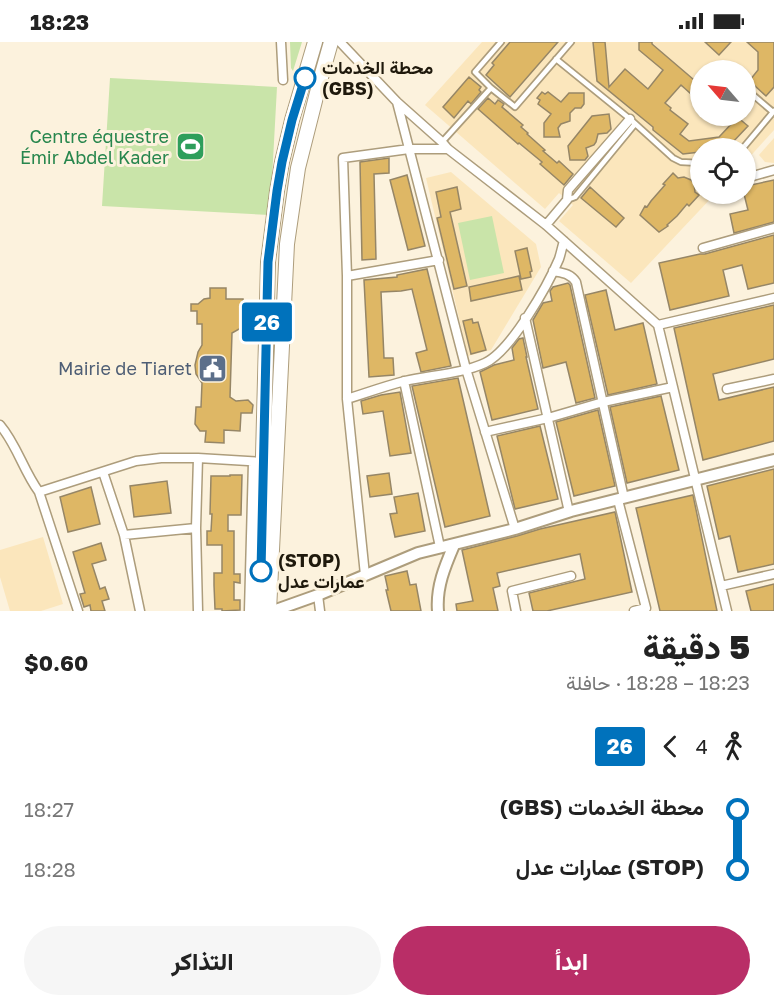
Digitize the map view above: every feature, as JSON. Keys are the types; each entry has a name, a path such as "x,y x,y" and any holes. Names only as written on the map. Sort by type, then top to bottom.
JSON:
{"highway":[{"path":"260,611 258,462 268,262 282,162 315,42"},
{"path":"271,611 287,244 298,168 331,42"}],"street":[{"path":"280,42 283,80"},
{"path":"340,42 397,102 445,145 546,225 658,325 727,611"},
{"path":"397,102 466,369 515,529"},
{"path":"546,225 567,200 568,190 633,122"},
{"path":"365,575 347,399 347,276 343,158 445,145"},
{"path":"756,175 774,170"},
{"path":"703,248 774,228"},
{"path":"347,399 404,381 466,369 486,363 496,356 505,348 525,318 552,271 564,241"},
{"path":"347,276 438,260"},
{"path":"552,271 573,276 576,282 646,608 634,611"},
{"path":"658,325 774,298"},
{"path":"525,318 569,512"},
{"path":"727,388 774,379"},
{"path":"404,381 440,547"},
{"path":"485,432 673,387"},
{"path":"0,425 10,436 39,492 78,611"},
{"path":"0,434 10,436"},
{"path":"198,458 196,528 198,611"},
{"path":"39,492 136,461 198,458 258,462 249,611"},
{"path":"271,611 318,595 403,559 440,547 774,460"},
{"path":"103,472 124,535 140,611"},
{"path":"124,535 196,528"},
{"path":"438,611 437,596 440,582 454,545"},
{"path":"721,586 774,574"},
{"path":"516,611 512,591 571,576"},
{"path":"318,595 320,611"}],"lane":[{"path":"501,42 475,72 515,107 571,42"},
{"path":"556,59 633,122 672,158 690,162"},
{"path":"445,145 491,88"},
{"path":"751,138 773,112 756,98"}],"shaded area":[{"path":"482,42 774,42 774,130 756,150 756,138 690,138 690,204 706,204 631,283 559,221 573,205 559,193 545,209 425,105"},
{"path":"774,138 774,163 765,162 759,155"},
{"path":"451,172 536,244 541,267 491,350 468,356 426,178"},
{"path":"43,537 63,604 41,611 10,611 0,577 0,550"}],"green space":[{"path":"290,42 302,42 293,71 291,68"},
{"name":"Centre équestre Émir Abdel Kader","path":"110,78 277,87 270,215 102,206"},
{"path":"492,216 504,273 470,280 458,223"}],"building":[{"path":"510,42 558,42 510,97 486,75 494,65 492,63"},
{"path":"593,42 605,42 609,87 625,69 648,89 663,70 639,50 639,42 652,42 690,76 690,93 681,85 665,103 688,124 680,134 690,141 690,153 683,154 597,81"},
{"path":"705,42 731,42 719,55"},
{"path":"747,42 774,42 774,87 766,96 756,87 758,52"},
{"path":"469,77 481,87 479,90 481,92 471,104 468,101 454,118 443,107"},
{"path":"542,92 545,94 548,92 561,102 569,93 584,93 584,104 581,108 575,108 570,113 570,121 561,124 558,128 560,137 544,137 544,123 551,114 538,104 540,100 537,98"},
{"path":"488,98 495,104 498,100 504,104 502,107 523,125 521,127 545,150 543,151 573,174 564,185 540,164 542,162 478,109"},
{"path":"609,114 611,129 607,133 598,134 594,145 586,148 588,156 585,160 570,160 568,146 592,116"},
{"path":"729,126 748,126 737,138 712,138 719,137"},
{"path":"389,158 389,173 374,174 376,259 362,260 360,162"},
{"path":"673,173 678,178 690,180 691,204 689,206 687,204 668,226 659,232 640,215 645,206 647,207 665,185 663,184"},
{"path":"407,175 425,246 408,250 390,180"},
{"path":"774,180 774,222 734,233 730,214 748,210 746,204 756,204 756,184"},
{"path":"457,187 461,209 450,212 467,286 454,289 437,218 441,217 436,192"},
{"path":"590,187 624,218 616,227 581,198"},
{"path":"774,235 774,283 748,289 742,265 723,270 729,296 670,310 659,263 705,254"},
{"path":"527,248 532,271 530,272 531,277 521,279 515,251"},
{"path":"427,269 451,366 421,372 416,353 427,350 412,289 381,292 384,358 393,358 394,375 369,377 364,280 397,277 397,275"},
{"path":"519,276 522,290 471,301 469,287"},
{"path":"568,283 595,398 576,403 566,362 543,368 533,320 543,303 552,301 550,291 553,287"},
{"name":"Mairie de Tiaret","path":"210,288 226,288 226,299 243,299 243,317 253,317 253,323 248,329 239,329 232,333 230,397 236,401 248,400 253,405 252,413 241,413 240,431 224,430 224,443 205,442 206,431 200,431 195,424 196,407 201,407 202,383 196,374 195,365 202,345 202,324 197,324 197,311 191,311 191,304 198,304 210,298"},
{"path":"606,290 615,330 643,323 657,384 608,395 585,295"},
{"path":"774,305 774,359 713,374 719,400 774,387 774,441 703,460 674,328"},
{"path":"472,319 473,323 478,322 486,350 471,354 463,321"},
{"path":"523,338 538,409 492,420 480,372 494,365 514,360 512,348 519,339"},
{"path":"458,378 490,516 445,527 412,386"},
{"path":"400,392 411,453 390,456 383,411 363,414 361,401"},
{"path":"661,396 679,470 627,483 610,407"},
{"path":"598,410 615,486 574,496 556,422"},
{"path":"540,426 558,499 515,509 497,436"},
{"path":"774,469 774,564 738,572 730,536 719,539 707,486"},
{"path":"389,473 392,494 370,497 367,476"},
{"path":"242,475 241,515 228,515 228,531 234,531 234,574 240,574 240,583 234,582 234,600 240,600 240,610 222,611 222,609 215,609 214,573 222,573 222,545 207,545 207,531 211,531 211,476"},
{"path":"167,481 171,513 134,517 130,486"},
{"path":"91,487 100,524 68,532 60,497"},
{"path":"418,493 425,531 395,537 390,514 397,513 394,497"},
{"path":"693,495 717,611 660,611 636,508"},
{"path":"615,512 632,592 547,611 533,611 529,593 585,579 580,554 497,573 500,586 493,588 498,611 457,611 456,604 473,601 462,550"},
{"path":"101,543 106,560 92,564 100,589 105,587 109,599 102,601 105,611 91,611 90,605 84,607 80,594 85,593 73,552"},
{"path":"407,571 410,585 416,584 421,611 391,611 385,576"},
{"path":"774,584 774,611 751,611 746,591"}],"bus line":[{"name":"26","path":"261,571 268,262 282,162 305,78"}],"place":[{"name":"محطة الخدمات (GBS)","path":"305,78"},
{"name":"Centre équestre Émir Abdel Kader","path":"190,147"},
{"name":"Mairie de Tiaret","path":"213,369"},
{"name":"(STOP) عمارات عدل","path":"261,571"}]}
